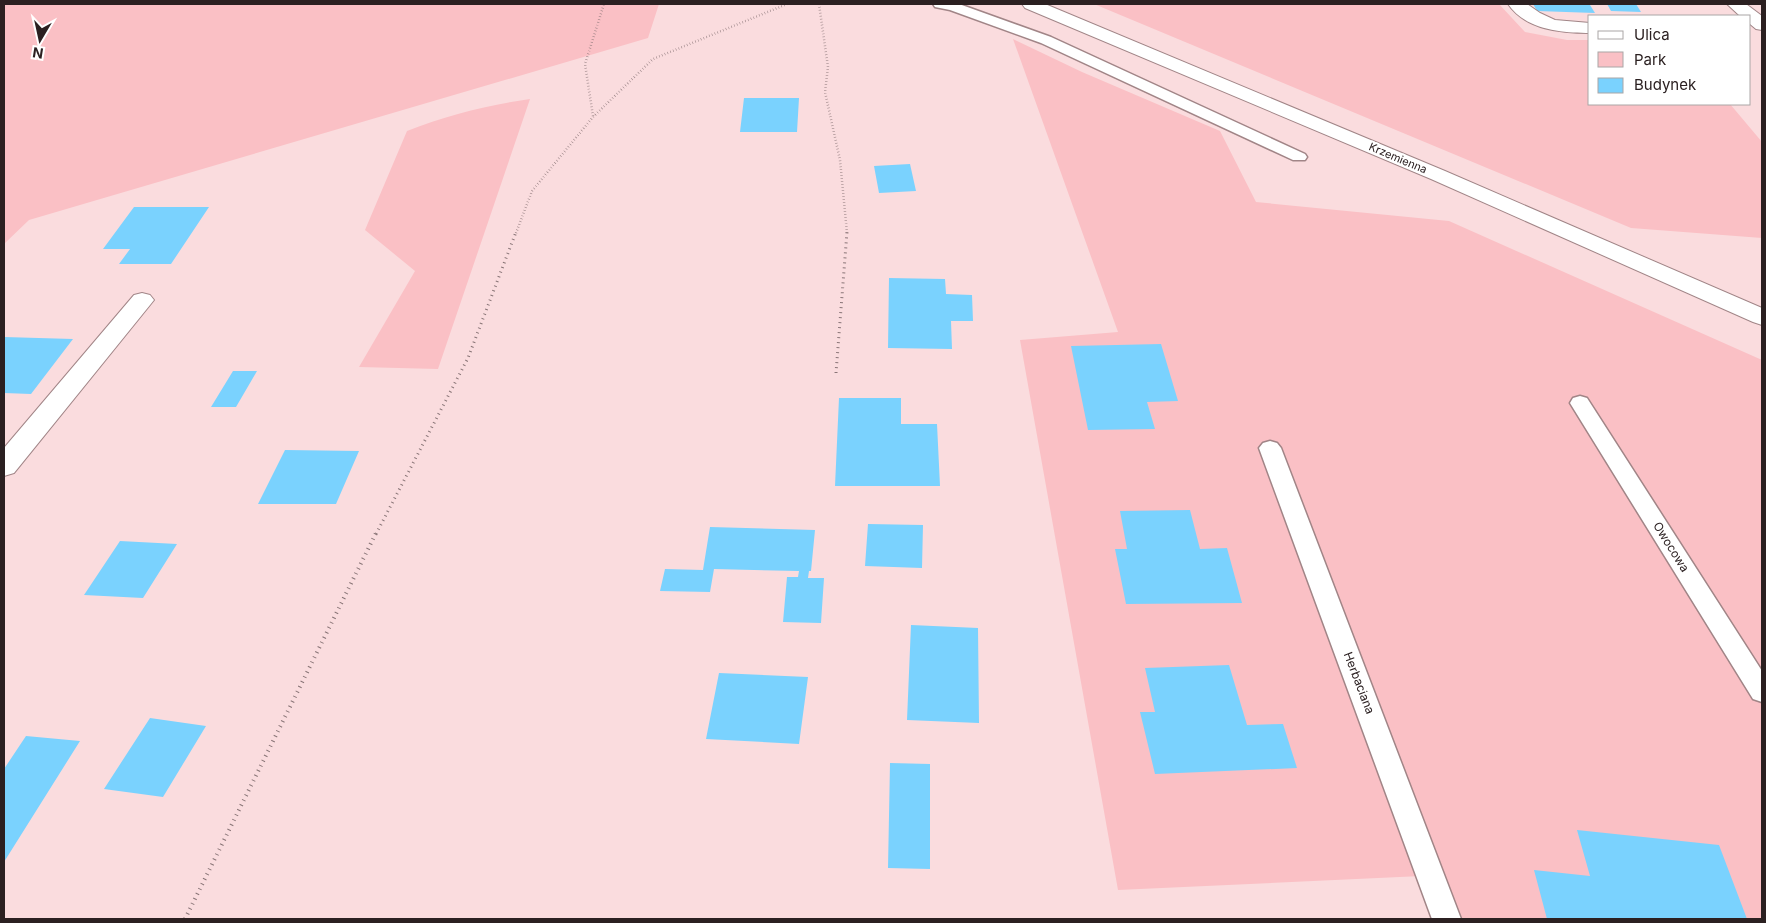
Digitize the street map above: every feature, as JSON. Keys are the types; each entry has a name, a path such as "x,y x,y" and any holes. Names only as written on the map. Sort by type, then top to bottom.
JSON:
{"main road":[{"name":"Krzemienna","path":"1031,4 1429,172 1762,317"},
{"path":"1518,4 1530,16 1544,23 1588,28"},
{"path":"1736,4 1750,15"},
{"path":"1751,16 1762,25"},
{"path":"4,466 142,300"}],"lane":[{"path":"940,4 954,7 1046,40 1299,157"},
{"name":"Owocowa","path":"1580,403 1762,692"},
{"name":"Herbaciana","path":"1270,448 1447,919"}],"path":[{"path":"593,117 585,64 604,4"},
{"path":"185,919 380,525 468,358 532,192 593,117 653,59 787,4"},
{"path":"819,4 828,67 825,92 840,160 847,233 836,373"}],"green space":[{"path":"4,4 659,4 648,38 29,220 4,244"},
{"path":"1094,4 1499,4 1525,32 1567,40 1588,40 1588,105 1731,105 1762,142 1762,238 1631,228"},
{"path":"1013,39 1082,72 1220,131 1256,202 1449,221 1762,360 1762,919 1461,919 1443,875 1118,890 1020,340 1118,332"},
{"path":"530,99 438,369 359,367 415,271 365,230 407,131 468,111"}],"building":[{"path":"1533,4 1590,5 1595,13 1537,11"},
{"path":"1607,4 1636,4 1641,12 1611,11"},
{"path":"744,98 799,98 797,132 740,132"},
{"path":"910,164 916,191 879,193 874,166"},
{"path":"134,207 209,207 171,264 119,264 130,249 103,249"},
{"path":"889,278 945,279 946,294 972,295 973,321 951,321 952,349 888,348"},
{"path":"4,337 73,339 31,394 4,393"},
{"path":"1161,344 1178,401 1147,402 1155,429 1088,430 1071,346"},
{"path":"233,371 257,371 236,407 211,407"},
{"path":"839,398 901,398 901,424 937,424 940,486 835,486"},
{"path":"285,450 359,451 336,504 258,504"},
{"path":"1190,510 1200,549 1227,548 1242,603 1126,604 1115,549 1127,549 1120,511"},
{"path":"868,524 923,525 922,568 865,566"},
{"path":"710,527 815,530 811,571 809,571 808,578 824,578 821,623 783,622 787,577 798,577 799,571 714,569 710,592 660,591 665,569 703,570"},
{"path":"120,541 177,544 143,598 84,595"},
{"path":"911,625 978,628 979,723 907,720"},
{"path":"1229,665 1247,725 1283,724 1297,768 1155,774 1140,712 1155,712 1145,668"},
{"path":"719,673 808,677 799,744 706,739"},
{"path":"150,718 206,726 163,797 104,789"},
{"path":"26,736 80,741 4,862 4,769"},
{"path":"890,763 930,764 930,869 888,868"},
{"path":"1577,830 1719,845 1747,919 1547,919 1534,870 1590,876"}]}
